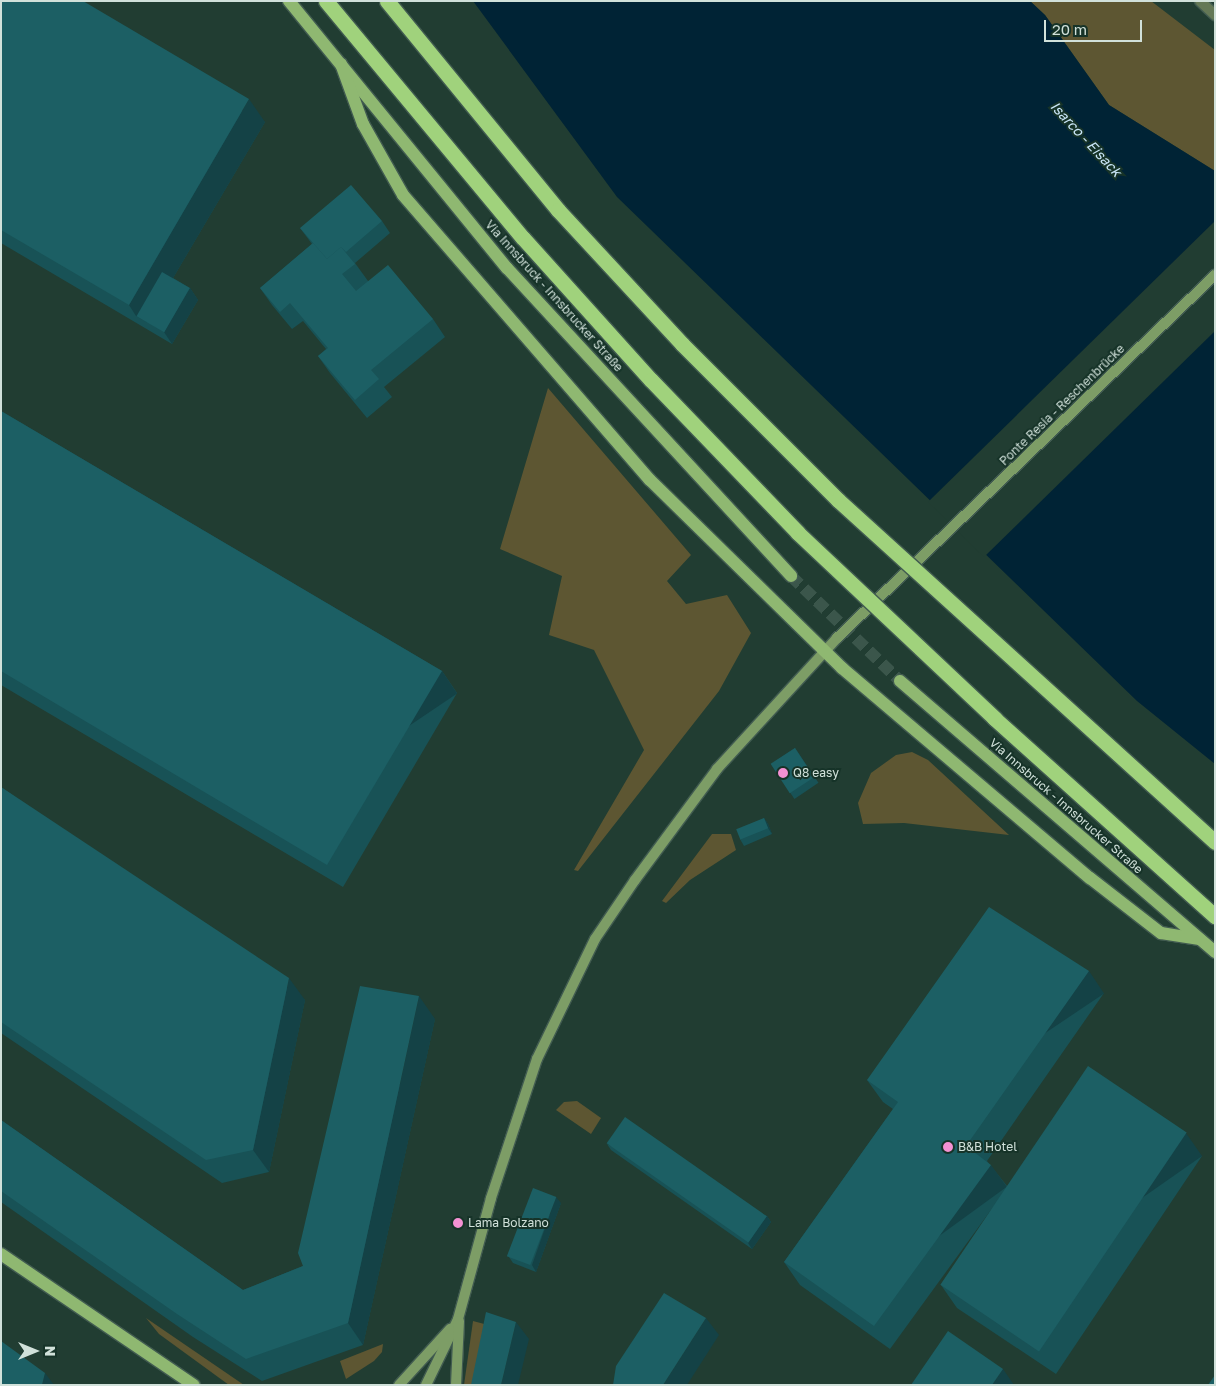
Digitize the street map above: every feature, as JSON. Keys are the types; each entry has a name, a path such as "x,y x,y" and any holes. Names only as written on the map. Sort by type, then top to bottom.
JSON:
{"highway":[{"path":"326,1 523,238 651,380 791,526 994,718 1215,916"},
{"path":"387,1 558,210 682,344 838,500 1215,842"}],"main road":[{"name":"Via Innsbruck - Innsbrucker Straße","path":"289,1 507,268 791,576"},
{"path":"341,64 363,124 403,195 650,480 824,652 1090,878 1161,933 1200,939"},
{"name":"Ponte Resia - Reschenbrücke","path":"458,1319 519,1108 549,1034 595,939 717,769 824,652 1215,275"},
{"name":"Via Innsbruck - Innsbrucker Straße","path":"900,681 1215,952"},
{"path":"1,1254 194,1385"},
{"path":"399,1385 458,1319"},
{"path":"426,1385 458,1319"},
{"path":"456,1385 458,1319"}],"street":[{"path":"1200,1 1215,15"}],"shaded area":[{"path":"1030,1 1151,1 1215,50 1215,171 1109,105 1045,15"},
{"path":"548,388 691,555 667,581 686,604 727,595 751,633 719,691 578,871 574,870 644,750 594,650 549,635 562,576 500,549"},
{"path":"912,752 928,760 1009,835 904,823 863,824 858,803 871,773 896,755"},
{"path":"712,834 731,834 736,850 690,880 666,903 662,901"},
{"path":"577,1101 601,1118 591,1134 556,1110 564,1102"},
{"path":"146,1318 244,1385 229,1385 159,1334"},
{"path":"473,1321 488,1325 477,1385 464,1385"},
{"path":"383,1344 382,1352 374,1361 346,1379 340,1361"}],"water":[{"name":"Isarco - Eisack","path":"473,1 1030,1 1045,15 1109,105 1215,171 1215,764 1137,701 617,197"}],"pier":[{"path":"1215,221 1215,331 984,557 928,502"}],"building":[{"path":"1,1 83,1 249,99 129,305 1,230"},
{"path":"351,185 382,221 346,252 341,247 327,259 300,228"},
{"path":"313,243 327,259 341,247 355,264 342,274 356,291 388,265 433,319 371,370 379,379 355,400 318,356 328,348 290,303 280,312 260,288"},
{"path":"162,272 190,288 164,332 136,316"},
{"path":"1,411 442,671 327,865 1,671"},
{"path":"795,748 814,777 790,793 771,764"},
{"path":"1,787 289,978 253,1150 206,1160 1,1022"},
{"path":"764,818 768,828 740,839 736,829"},
{"name":"B&B Hotel","path":"989,907 1089,971 966,1146 991,1165 874,1326 784,1262 898,1102 867,1080"},
{"path":"360,986 419,996 348,1323 246,1359 177,1314 1,1191 1,1120 243,1290 303,1266 298,1253"},
{"path":"1088,1066 1187,1133 1039,1351 940,1285"},
{"path":"625,1117 767,1216 748,1242 607,1143"},
{"path":"533,1188 556,1197 530,1265 507,1256"},
{"path":"664,1293 706,1318 663,1385 613,1385 616,1366"},
{"path":"486,1312 516,1322 501,1385 471,1385"},
{"path":"948,1331 1003,1369 992,1385 911,1385"},
{"path":"1,1341 45,1373 42,1385 1,1385"},
{"path":"1215,1375 1215,1385 1208,1385"}],"tunnel":[{"path":"791,576 900,681"}],"place":[{"name":"Q8 easy","path":"783,773"},
{"name":"B&B Hotel","path":"948,1147"},
{"name":"Lama Bolzano","path":"458,1223"}]}
